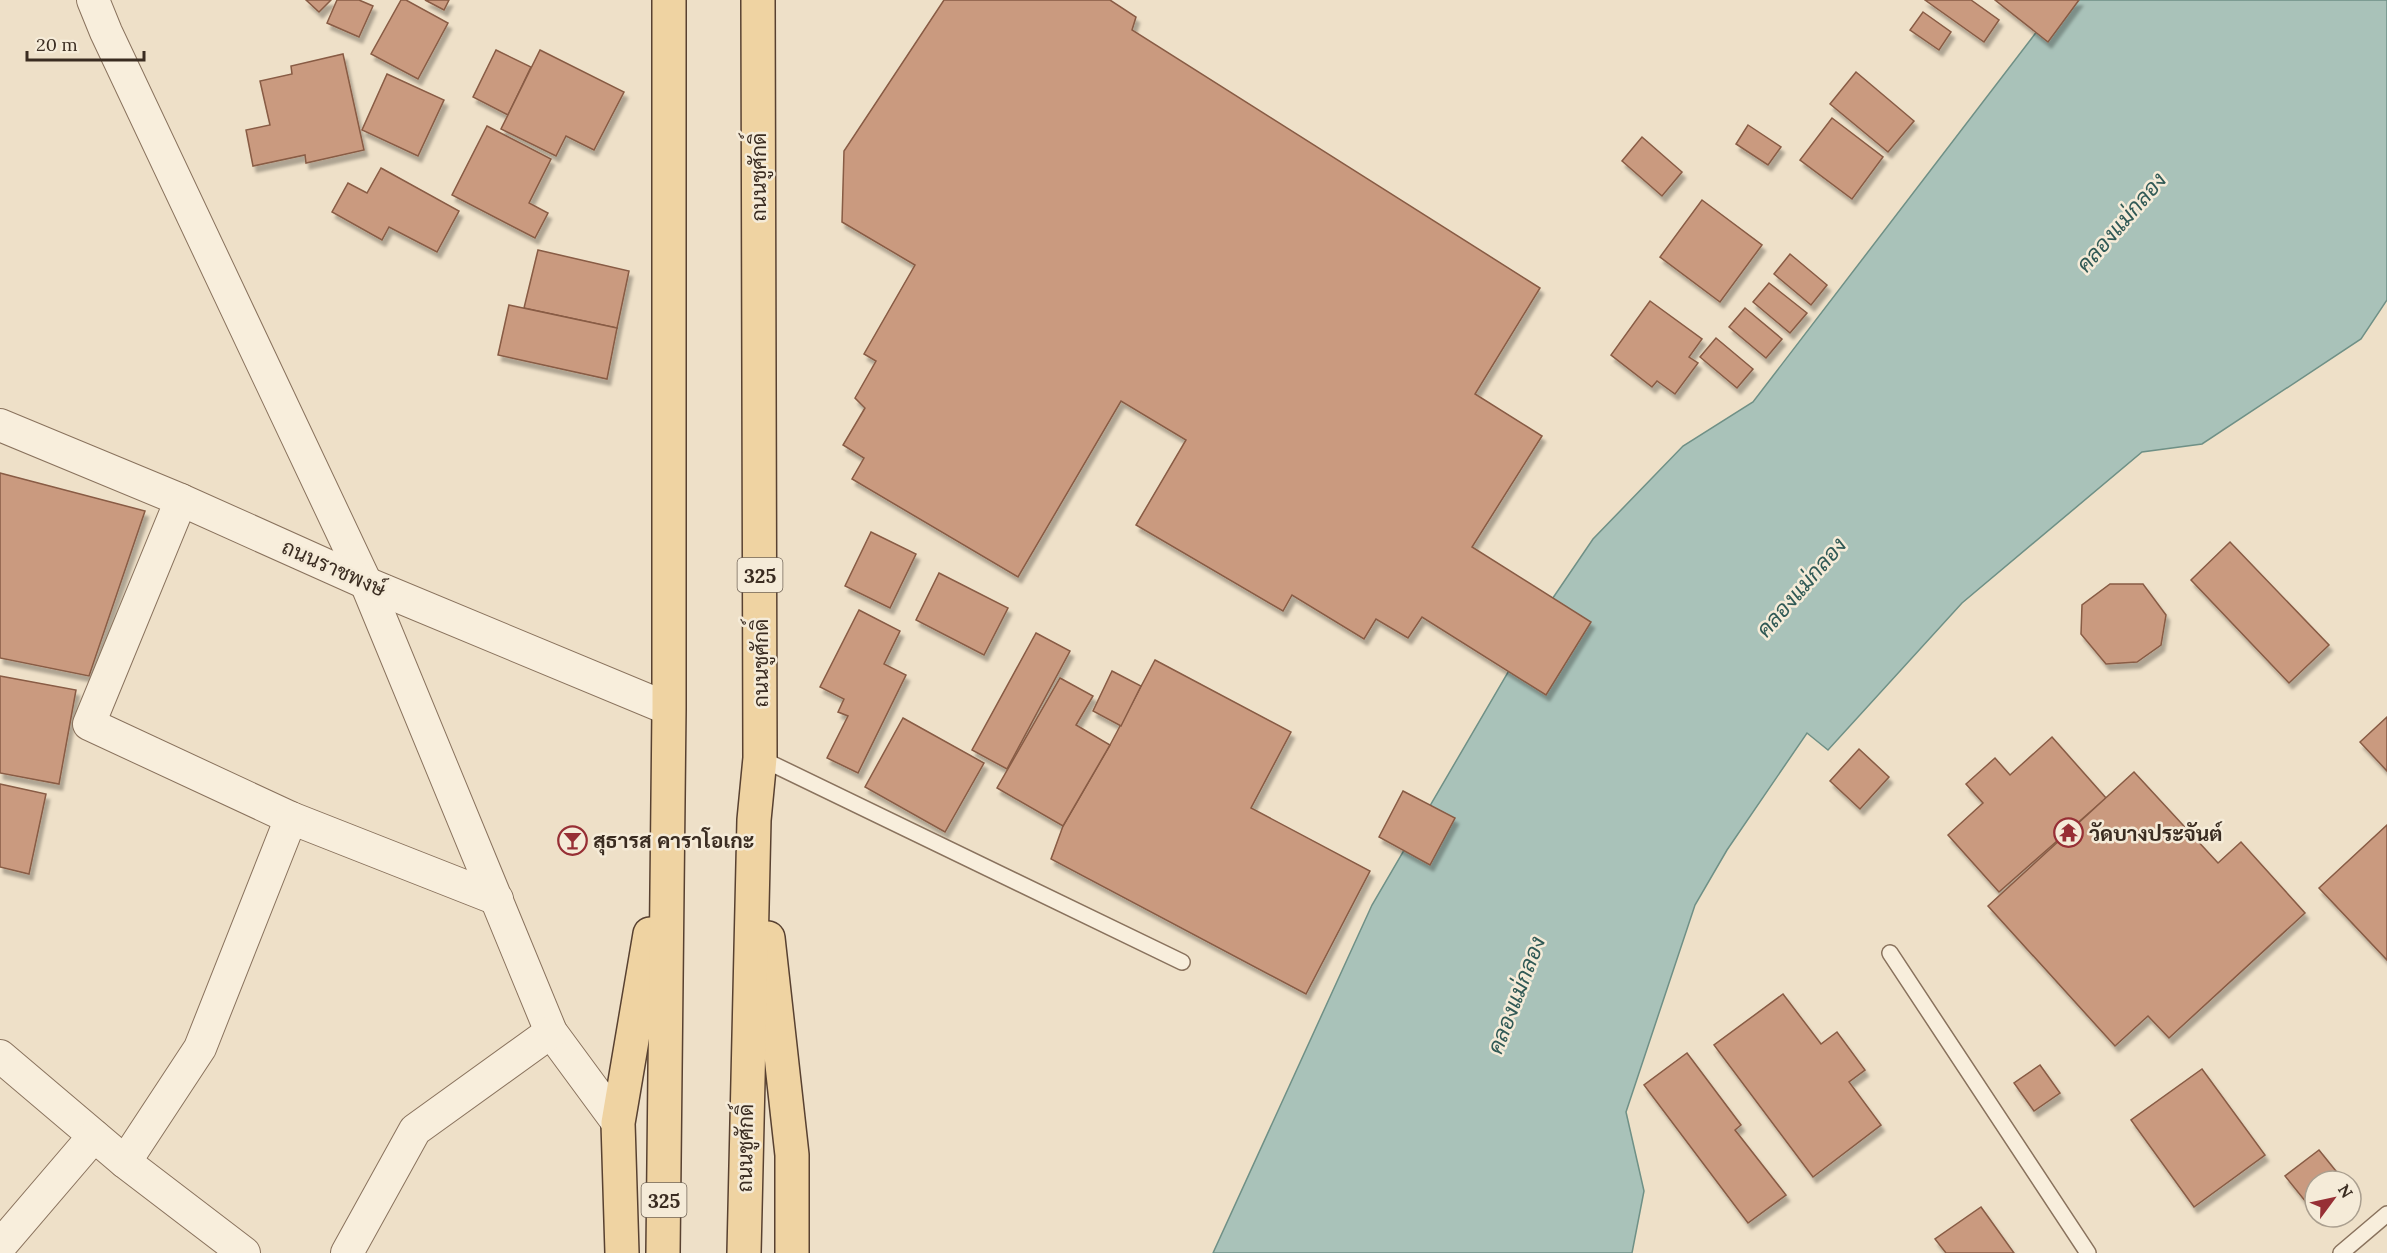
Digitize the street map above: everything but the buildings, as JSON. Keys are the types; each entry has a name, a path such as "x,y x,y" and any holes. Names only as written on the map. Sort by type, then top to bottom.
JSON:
{"main road":[{"name":"325","path":"663,1253 669,710 669,0"},
{"name":"ถนนชูศักดิ์","path":"744,1253 754,820 760,758 758,0"},
{"path":"754,820 792,1155 792,1253"},
{"path":"622,1253 618,1123 666,837"}],"street":[{"path":"93,0 366,583 551,1032 618,1123"},
{"name":"ถนนราชพงษ์","path":"0,425 181,500 366,583 669,710"},
{"path":"181,500 89,724 291,818 497,899"},
{"path":"125,1162 200,1048 291,818"},
{"path":"347,1253 416,1130 551,1032"},
{"path":"0,1056 125,1162 244,1253"},
{"path":"0,1246 94,1136"}],"lane":[{"path":"760,758 1182,962"},
{"path":"1890,953 2088,1253"},
{"path":"2341,1253 2387,1214"}],"water":[{"name":"คลองแม่กลอง","path":"2061,0 2387,0 2387,300 2361,339 2202,444 2142,452 1962,603 1828,750 1807,733 1727,850 1695,905 1626,1112 1644,1191 1632,1253 1213,1253 1372,905 1542,614 1593,539 1683,446 1753,402"}],"place":[{"name":"วัดบางประจันต์","path":"2068,833"},
{"name":"สุธารส คาราโอเกะ","path":"572,840"}]}
